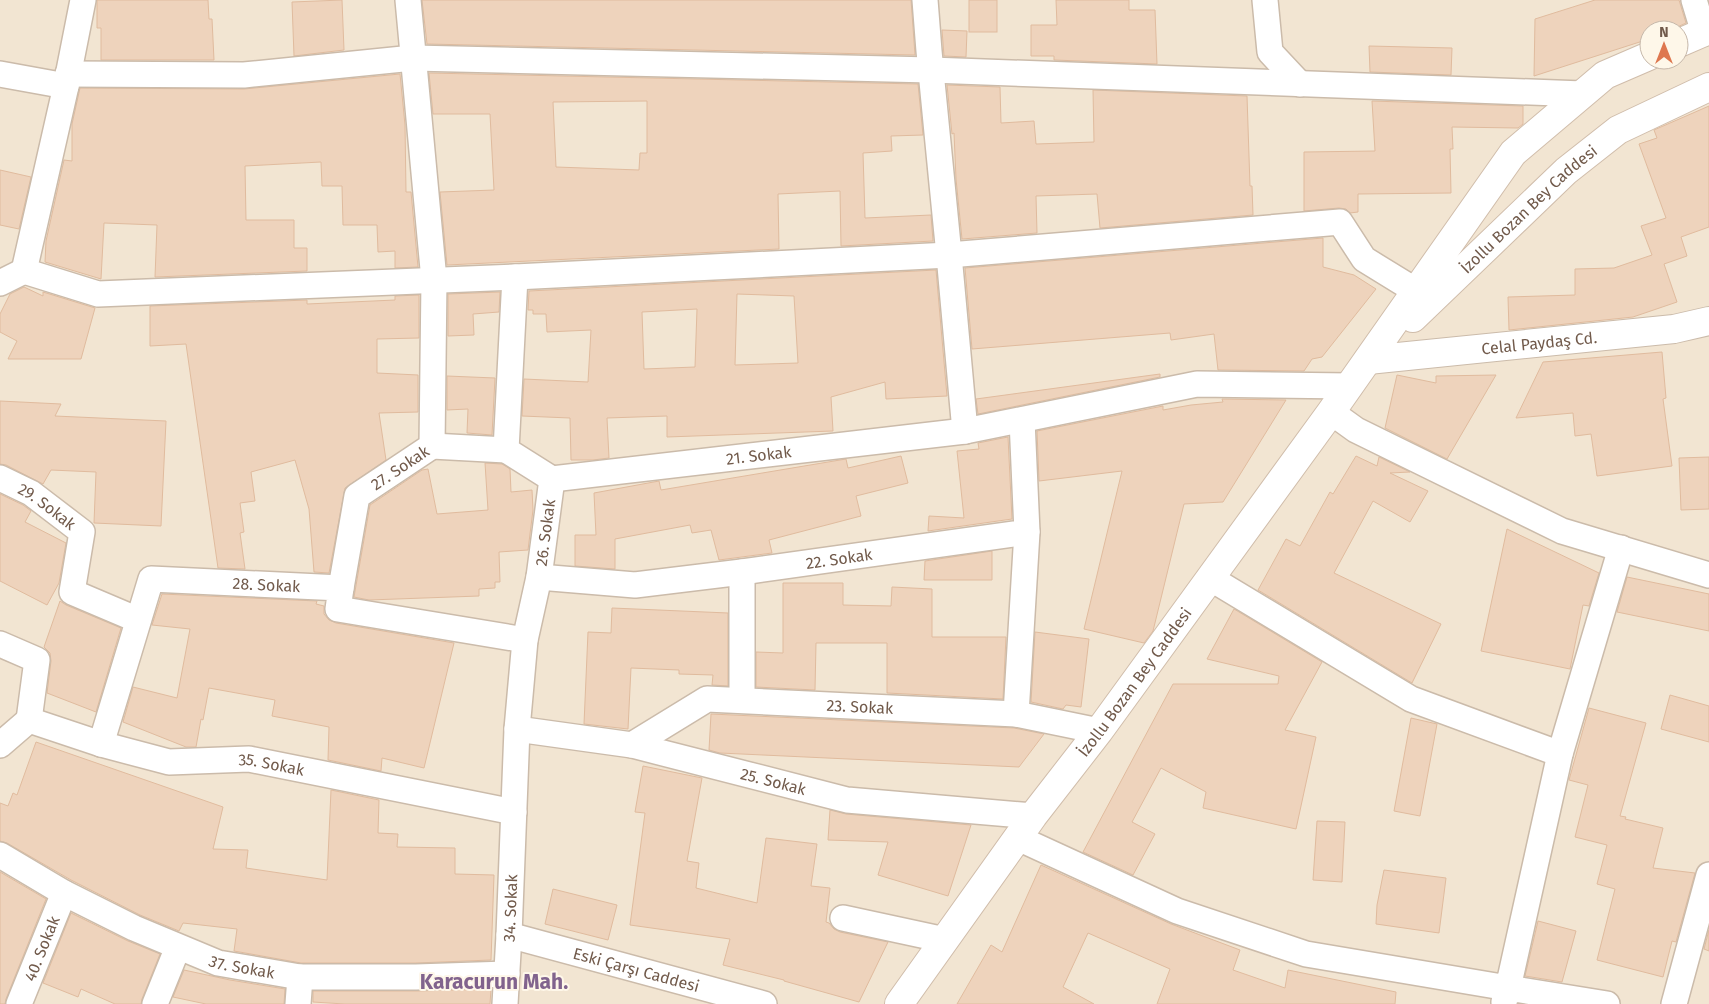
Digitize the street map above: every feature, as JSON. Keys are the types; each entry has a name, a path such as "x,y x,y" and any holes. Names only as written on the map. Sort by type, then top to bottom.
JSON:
{"main road":[{"path":"1689,39 1706,31"},
{"name":"İzollu Bozan Bey Caddesi","path":"899,1004 1033,816 1099,731 1350,386 1513,153 1605,75 1639,60"},
{"name":"İzollu Bozan Bey Caddesi","path":"1368,360 1566,171 1618,130 1709,86"},
{"name":"Celal Paydaş Cd.","path":"1368,360 1674,329 1709,321"}],"street":[{"path":"24,271 67,80 82,0"},
{"name":"27. Sokak","path":"341,588 357,496 432,446 434,280 408,0"},
{"path":"925,0 965,432"},
{"path":"1265,0 1270,52 1300,84"},
{"path":"1694,0 1706,31"},
{"path":"0,74 67,80 244,75 414,58 931,70 1583,94"},
{"path":"0,283 24,271 98,294 515,277 950,255 1340,222 1364,258 1416,291"},
{"path":"432,446 506,450 515,277"},
{"name":"21. Sokak","path":"552,479 965,432 1198,384 1350,386"},
{"path":"1331,412 1356,430 1562,530 1709,575"},
{"path":"1016,714 1027,532 1022,420"},
{"name":"26. Sokak","path":"506,450 552,479 539,577 525,640 517,729 514,812"},
{"name":"29. Sokak","path":"0,478 31,492 82,532 72,592 138,620"},
{"name":"22. Sokak","path":"539,577 636,585 1027,532"},
{"path":"1506,996 1560,754 1621,548"},
{"path":"742,572 742,700"},
{"path":"1210,578 1411,699 1560,754"},
{"name":"28. Sokak","path":"101,744 151,579 341,588"},
{"path":"341,588 338,609 525,640"},
{"path":"0,644 37,660 29,720 0,745"},
{"name":"23. Sokak","path":"632,745 707,699 1016,714 1099,731"},
{"name":"35. Sokak","path":"29,720 101,744 169,762 249,759 514,812"},
{"name":"25. Sokak","path":"517,729 632,745 847,800 1033,816"},
{"name":"34. Sokak","path":"505,1004 514,812"},
{"path":"1018,838 1176,911 1306,954 1506,996 1607,1004"},
{"name":"37. Sokak","path":"0,855 64,893 134,928 218,963 300,976 507,974"},
{"path":"1674,1004 1709,874"},
{"name":"40. Sokak","path":"19,1004 64,893"},
{"path":"843,918 945,940"},
{"name":"Eski Çarşı Caddesi","path":"509,935 764,1004"},
{"path":"155,1004 178,947"},
{"path":"298,1004 300,976"}],"shaded area":[{"path":"0,0 1709,0 1709,1004 0,1004"}],"building":[{"path":"97,0 208,0 209,19 212,19 214,60 101,60 101,28 97,28"},
{"path":"342,0 344,50 294,56 292,2"},
{"path":"422,0 911,0 915,55 427,44"},
{"path":"969,0 997,0 997,32 969,32"},
{"path":"1056,0 1129,0 1129,10 1155,10 1157,64 1054,60 1054,56 1031,56 1031,25 1057,25"},
{"path":"1595,0 1679,0 1685,20 1639,20 1639,42 1534,76 1535,19"},
{"path":"942,30 967,31 966,57 944,56"},
{"path":"1369,46 1452,48 1451,75 1370,72"},
{"path":"429,73 918,84 923,135 891,136 892,151 863,153 865,218 931,215 933,241 841,246 840,191 778,194 779,249 447,265 440,192 494,190 490,114 433,114","holes":["647,101 647,153 640,153 639,170 556,167 553,102"]},
{"path":"400,74 405,125 406,192 411,192 418,267 395,268 395,251 378,252 377,225 343,225 342,186 322,186 321,162 245,166 246,220 294,220 294,248 307,248 307,271 155,277 157,225 104,223 101,279 45,262 46,241 64,160 72,161 72,124 80,88 244,89"},
{"path":"947,85 1000,87 1001,123 1034,121 1036,144 1094,142 1093,90 1247,96 1250,186 1252,186 1253,215 1100,228 1097,194 1036,196 1037,233 962,239 954,133 952,134"},
{"path":"1372,101 1523,106 1523,124 1518,128 1452,127 1453,149 1450,149 1451,193 1358,194 1358,212 1350,213 1346,209 1339,208 1304,211 1304,152 1375,151"},
{"path":"1709,106 1709,227 1681,237 1687,256 1664,264 1677,302 1633,317 1509,330 1508,297 1575,295 1575,269 1614,268 1652,255 1641,226 1666,218 1639,144 1657,138 1654,130"},
{"path":"0,170 31,177 19,229 0,225"},
{"path":"1323,238 1323,267 1354,275 1376,289 1322,357 1312,359 1304,371 1218,370 1214,334 1171,340 1170,333 972,349 965,268"},
{"path":"936,270 947,396 886,399 885,382 831,397 833,431 667,437 667,416 607,418 609,458 571,460 570,418 522,416 524,379 588,382 591,330 547,332 546,314 533,314 533,310 528,310 529,291","holes":["737,294 794,296 798,363 735,365","697,309 695,367 644,369 642,312"]},
{"path":"24,287 43,296 43,292 95,308 81,359 8,359 17,341 0,332 0,314 10,294"},
{"path":"500,292 499,312 473,314 474,335 448,336 448,294"},
{"path":"419,295 419,338 377,339 377,373 418,375 418,412 379,413 386,460 345,488 329,573 314,572 309,509 295,460 251,472 255,501 240,503 244,532 240,533 245,569 218,568 186,344 150,346 150,306 307,300 307,304 395,300 395,296"},
{"path":"1662,352 1666,398 1663,399 1672,466 1597,476 1591,434 1575,436 1573,413 1516,418 1543,362"},
{"path":"1160,374 1160,377 978,414 976,399"},
{"path":"1397,375 1436,383 1436,376 1496,375 1447,459 1385,428"},
{"path":"447,376 495,378 492,435 467,433 468,409 447,410"},
{"path":"1222,399 1286,400 1223,502 1184,504 1153,631 1144,643 1084,629 1122,471 1039,481 1037,431 1163,406 1163,410 1223,402"},
{"path":"0,401 61,404 55,416 166,421 161,526 94,523 96,472 51,470 43,484 6,465 0,464"},
{"path":"1008,437 1012,519 928,531 929,516 964,518 957,451 979,449 978,443"},
{"path":"901,456 908,483 856,496 861,516 769,540 772,553 719,560 711,530 692,533 690,525 615,539 615,569 575,566 575,535 596,535 594,493 659,481 661,490 846,459 848,468"},
{"path":"1356,456 1377,466 1379,457 1410,472 1390,473 1428,491 1410,522 1373,501 1334,573 1441,624 1412,683 1258,590 1286,539 1300,546 1330,492 1333,494"},
{"path":"1709,457 1709,509 1681,510 1679,458"},
{"path":"485,463 502,464 510,469 511,492 532,490 533,510 528,550 499,552 500,582 495,582 495,588 479,589 479,596 369,600 354,597 370,505 422,470 428,469 437,514 488,510"},
{"path":"0,494 31,511 25,522 66,543 59,583 47,605 0,581"},
{"path":"1507,529 1599,573 1589,606 1583,605 1570,669 1481,651"},
{"path":"992,551 992,580 924,580 925,561"},
{"path":"1627,577 1709,594 1709,631 1617,612"},
{"path":"783,583 843,583 843,605 891,606 892,587 932,589 932,637 1006,637 1003,699 887,693 887,643 816,643 815,690 756,687 756,652 783,653"},
{"path":"162,594 317,601 316,604 324,606 324,614 329,620 336,623 454,643 424,768 382,758 381,771 328,760 329,727 272,716 275,700 209,688 196,747 186,747 123,722 133,687 177,698 190,629 152,625"},
{"path":"60,601 121,628 96,712 47,693 51,661 50,653 44,647"},
{"path":"612,608 728,613 728,686 712,685 713,675 679,674 679,670 631,668 628,729 584,724 588,632 611,633"},
{"path":"1234,609 1322,662 1285,730 1316,737 1296,829 1203,808 1206,792 1161,768 1132,822 1155,834 1133,875 1083,852 1173,684 1278,684 1279,676 1207,659"},
{"path":"1035,632 1089,639 1081,707 1066,705 1063,709 1031,702"},
{"path":"1670,695 1709,706 1709,742 1661,729"},
{"path":"1589,708 1646,723 1620,816 1626,817 1625,819 1663,828 1653,868 1695,873 1676,942 1672,941 1663,977 1597,960 1615,889 1597,884 1607,845 1575,837 1588,785 1569,780"},
{"path":"711,714 1014,728 1044,734 1019,767 720,753 709,750"},
{"path":"1411,718 1437,724 1420,816 1394,811"},
{"path":"36,742 223,807 213,849 248,850 246,868 327,880 331,790 379,800 378,833 398,834 397,847 455,848 455,874 494,875 491,960 416,963 301,963 234,951 237,929 183,923 179,931 140,915 71,880 7,843 0,841 0,803 8,806 13,793 17,795"},
{"path":"643,766 702,778 687,861 699,863 696,888 757,903 766,838 817,844 811,886 830,888 826,922 840,932 888,942 859,1002 784,980 723,965 730,939 630,925 645,813 635,812"},
{"path":"830,810 846,814 971,825 948,896 878,875 888,842 828,840"},
{"path":"1317,821 1345,822 1342,882 1313,880"},
{"path":"1041,865 1171,924 1240,950 1233,970 1285,988 1288,970 1396,992 1395,1004 1157,1004 1170,969 1088,933 1063,987 1094,1004 957,1004 991,945 1002,952"},
{"path":"1384,870 1446,878 1439,933 1376,924 1377,905"},
{"path":"0,872 46,899 5,1004 0,1004"},
{"path":"553,889 617,905 608,940 545,924"},
{"path":"71,913 128,941 160,954 141,1004 115,1004 81,989 78,997 43,983"},
{"path":"1538,921 1576,931 1562,982 1525,976"},
{"path":"1709,930 1709,951 1704,949"},
{"path":"184,970 285,989 284,1004 206,1004 173,997"},
{"path":"491,989 490,1004 345,1004 313,1002 313,991"}],"district":[{"name":"Karacurun Mah.","path":"494,982"}]}
